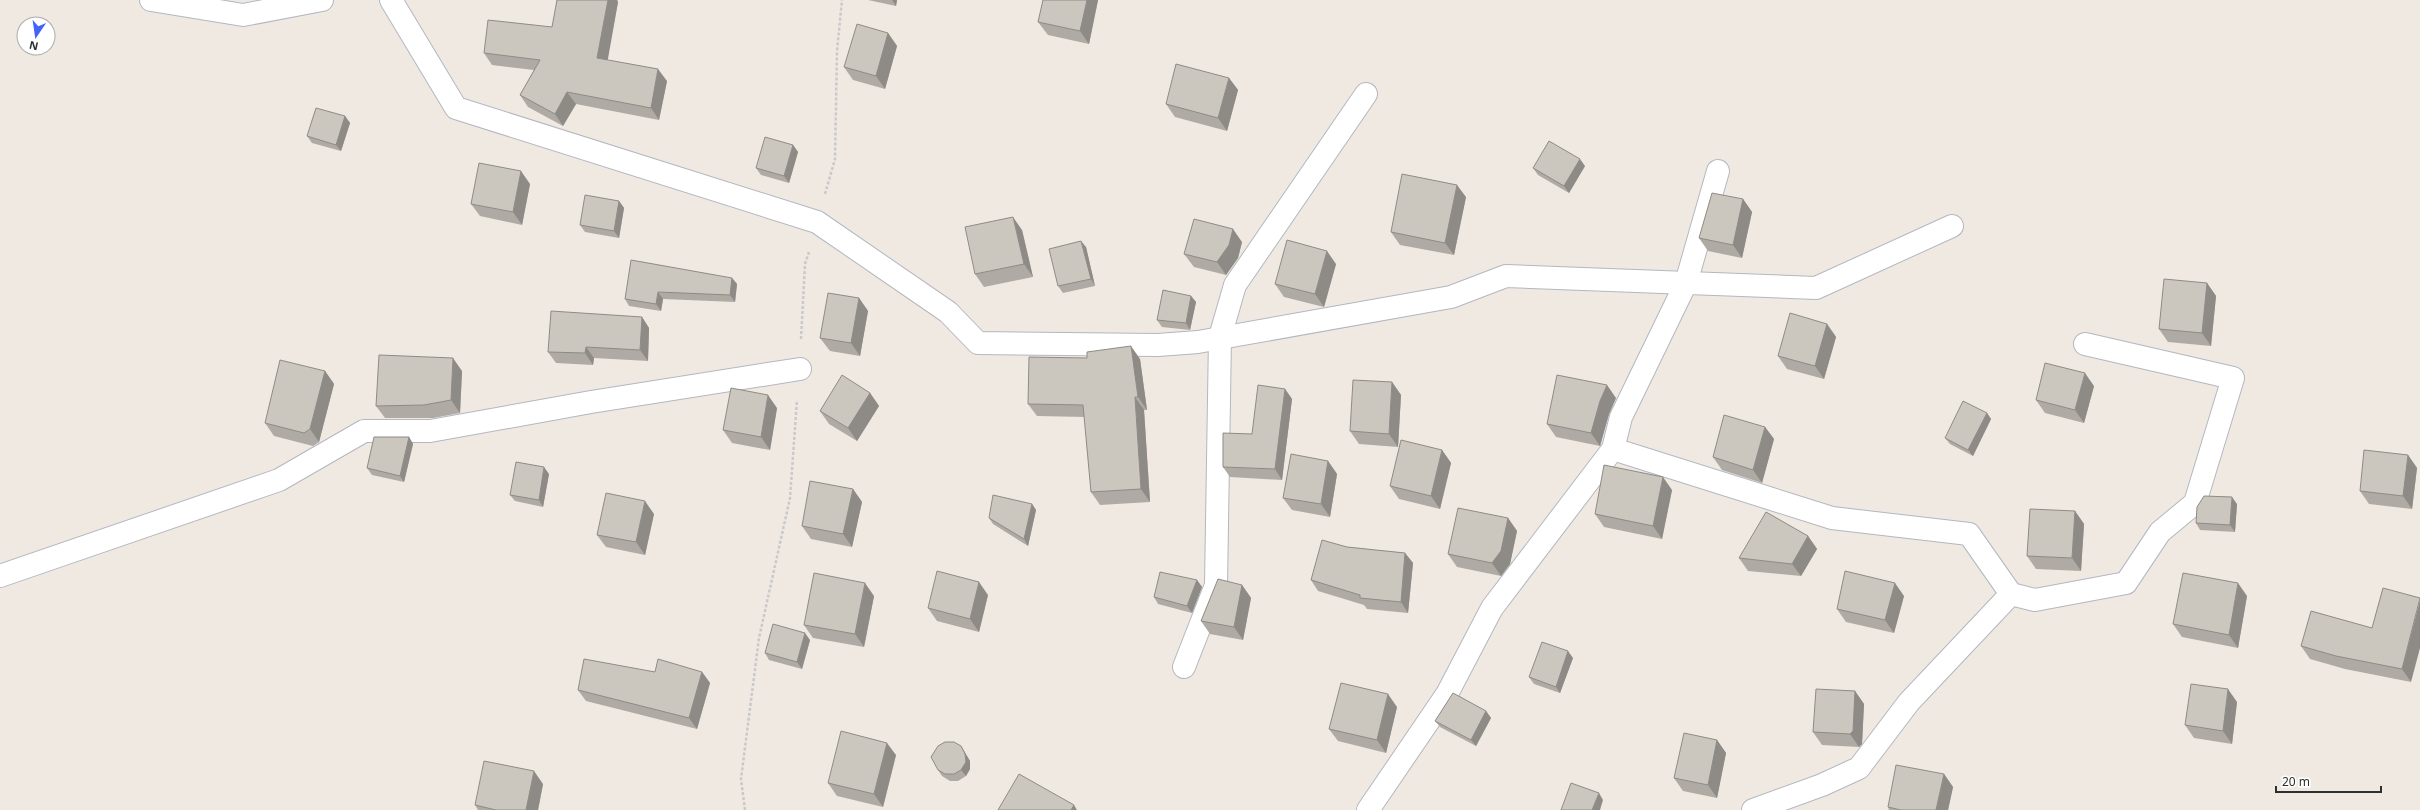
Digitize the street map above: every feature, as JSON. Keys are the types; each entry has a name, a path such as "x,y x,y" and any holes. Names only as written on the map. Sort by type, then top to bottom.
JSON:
{"street":[{"path":"151,0 243,15 322,0"},
{"path":"391,0 456,108 817,222 948,312 978,343 1158,345 1220,337 1451,297 1506,276 1816,288 1952,226"},
{"path":"1184,667 1216,584 1220,337 1235,285 1366,94"},
{"path":"1368,810 1447,694 1492,608 1613,449 1621,417 1686,283 1718,171"},
{"path":"1613,449 1832,518 1969,534 2011,594 2035,600 2126,583 2160,532 2195,503 2233,378 2085,344"},
{"path":"0,576 280,480 364,431 430,431 591,402 800,369"},
{"path":"1753,810 1822,785 1859,768 1909,702 2011,594"}],"path":[{"path":"745,810 740,779 759,638 790,498 800,369 805,264 835,159 837,51 842,0"}],"building":[{"path":"557,0 608,0 597,58 658,69 651,108 567,92 555,114 520,95 540,60 484,53 488,20 552,27"},
{"path":"1043,0 1087,0 1080,31 1038,22"},
{"path":"857,24 888,33 876,76 844,67"},
{"path":"1176,64 1229,78 1218,118 1166,104"},
{"path":"316,108 345,116 336,145 307,136"},
{"path":"765,137 793,145 784,176 756,168"},
{"path":"1549,141 1580,159 1564,186 1533,168"},
{"path":"479,163 521,171 513,212 471,204"},
{"path":"1402,174 1457,185 1445,243 1391,232"},
{"path":"1712,193 1743,199 1733,245 1699,238"},
{"path":"585,195 619,201 614,231 580,225"},
{"path":"1013,217 1024,264 975,274 965,227"},
{"path":"1194,219 1233,229 1229,245 1217,262 1184,254"},
{"path":"1287,240 1327,251 1315,294 1275,284"},
{"path":"1081,241 1091,279 1058,286 1049,249"},
{"path":"631,260 732,278 730,295 658,292 656,304 625,299"},
{"path":"2164,279 2207,283 2202,333 2159,329"},
{"path":"1163,290 1191,296 1186,323 1157,320"},
{"path":"828,293 859,298 851,343 820,338"},
{"path":"551,311 642,317 640,350 586,347 585,353 548,352"},
{"path":"1790,313 1827,324 1815,366 1778,356"},
{"path":"1131,346 1138,397 1135,397 1141,489 1091,492 1083,405 1028,404 1029,357 1087,358 1087,352"},
{"path":"379,355 453,358 451,400 424,405 376,406"},
{"path":"280,360 325,371 310,429 304,433 265,423"},
{"path":"2045,363 2085,373 2075,410 2036,400"},
{"path":"842,375 870,393 848,428 820,411"},
{"path":"1557,375 1607,385 1600,401 1591,433 1547,424"},
{"path":"1353,380 1392,382 1389,434 1350,431"},
{"path":"1258,385 1285,389 1275,469 1223,467 1223,433 1252,434"},
{"path":"731,388 768,395 761,437 723,430"},
{"path":"1963,401 1987,413 1968,450 1945,438"},
{"path":"1724,415 1765,427 1753,470 1713,457"},
{"path":"374,437 409,437 400,476 367,468"},
{"path":"1401,440 1442,450 1431,496 1390,486"},
{"path":"2364,450 2408,455 2403,496 2360,491"},
{"path":"1291,454 1328,461 1321,504 1283,498"},
{"path":"516,462 544,467 539,500 510,495"},
{"path":"1604,465 1663,477 1653,526 1595,514"},
{"path":"810,481 853,489 843,534 802,526"},
{"path":"606,493 645,501 636,542 597,535"},
{"path":"993,495 1032,504 1024,539 989,518"},
{"path":"2204,496 2232,497 2230,525 2196,523 2197,507"},
{"path":"1458,508 1508,518 1501,551 1492,563 1448,554"},
{"path":"2030,509 2075,511 2072,558 2027,556"},
{"path":"1766,512 1808,536 1792,564 1739,558"},
{"path":"1322,540 1347,547 1405,553 1401,602 1360,598 1360,595 1311,580"},
{"path":"937,571 979,582 970,619 928,608"},
{"path":"1845,571 1895,583 1885,620 1837,609"},
{"path":"1160,572 1197,580 1187,606 1154,597"},
{"path":"814,573 865,583 855,634 804,625"},
{"path":"2183,573 2238,583 2229,635 2173,624"},
{"path":"1218,579 1242,585 1234,627 1201,621"},
{"path":"2383,588 2420,598 2402,669 2336,656 2301,646 2311,611 2372,628"},
{"path":"773,624 805,633 797,662 765,653"},
{"path":"1542,642 1568,651 1556,687 1529,677"},
{"path":"584,659 655,672 658,659 702,672 689,718 578,690"},
{"path":"1341,683 1388,694 1377,740 1329,729"},
{"path":"2191,684 2228,689 2223,731 2185,725"},
{"path":"1816,689 1855,691 1853,731 1850,734 1813,732"},
{"path":"1453,693 1486,711 1471,740 1435,721"},
{"path":"841,731 887,743 874,794 828,783"},
{"path":"1684,733 1717,740 1708,785 1674,778"},
{"path":"945,742 954,742 961,746 965,754 966,762 961,770 954,774 945,774 938,770 931,757 938,746"},
{"path":"484,761 534,771 526,810 496,810 475,805"},
{"path":"1896,765 1944,774 1936,810 1901,810 1888,807"},
{"path":"1019,774 1074,805 1071,810 998,810"},
{"path":"1571,783 1599,793 1592,810 1561,810"}]}
